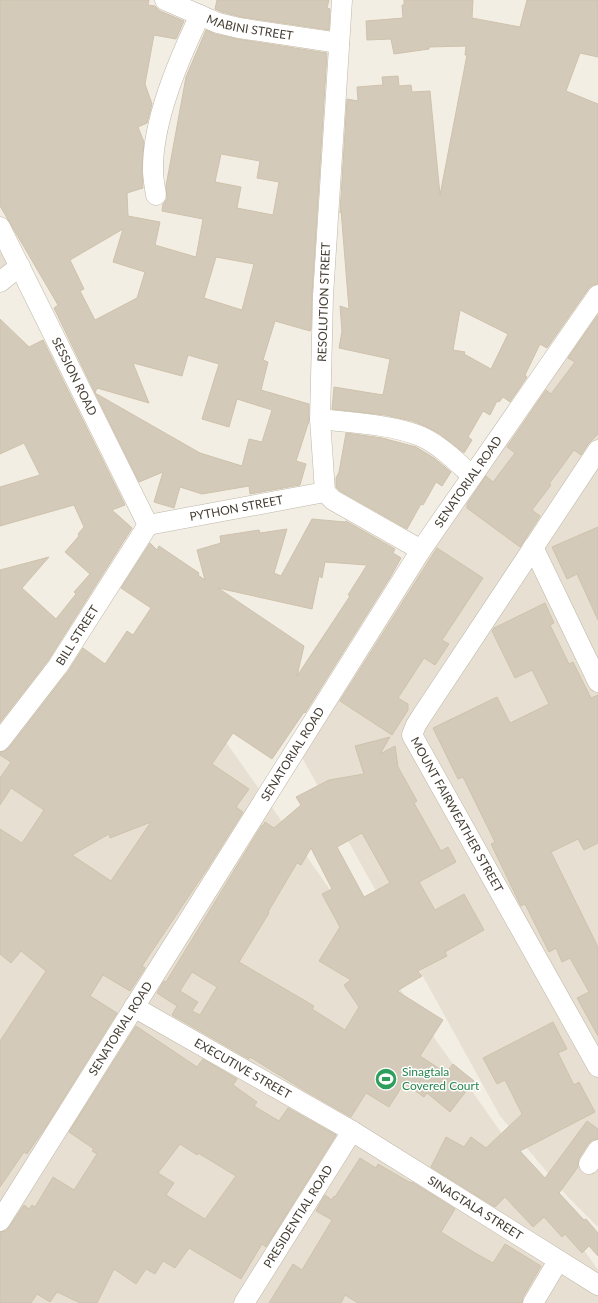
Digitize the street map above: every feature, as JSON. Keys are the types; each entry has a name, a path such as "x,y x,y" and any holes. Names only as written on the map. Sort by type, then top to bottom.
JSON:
{"street":[{"name":"MABINI STREET","path":"165,0 218,23 239,28 340,43"},
{"name":"RESOLUTION STREET","path":"325,492 320,419 324,278 342,0"},
{"path":"156,195 153,170 156,139 165,103 184,49 200,15"},
{"name":"SESSION ROAD","path":"0,227 148,525"},
{"path":"0,282 20,266"},
{"name":"SENATORIAL ROAD","path":"0,1221 421,550 598,295"},
{"path":"320,419 380,425 421,436 446,452 472,476"},
{"name":"MOUNT FAIRWEATHER STREET","path":"598,450 423,714 412,735 598,1067"},
{"path":"325,492 333,500 421,550"},
{"name":"PYTHON STREET","path":"148,525 325,492"},
{"name":"BILL STREET","path":"0,741 58,666 148,525"},
{"path":"533,547 598,682"},
{"name":"EXECUTIVE STREET","path":"134,1006 352,1131"},
{"name":"SINAGTALA STREET","path":"352,1131 598,1285"},
{"name":"PRESIDENTIAL ROAD","path":"244,1303 352,1131"},
{"path":"533,1303 558,1261"}],"shaded area":[{"path":"0,236 13,263 0,274"},
{"path":"598,305 598,1227 567,1196 500,1116 299,752 417,564"},
{"path":"0,653 214,725 598,1270 598,1303 0,1303"}],"building":[{"path":"0,0 149,0 148,5 155,6 160,11 184,21 176,39 154,35 145,84 152,104 147,123 138,127 144,142 142,171 143,188 127,193 128,216 160,222 155,245 196,257 203,219 162,211 163,204 167,199 166,186 186,77 206,30 215,34 237,39 327,53 311,330 310,331 275,321 263,360 268,362 261,390 309,404 309,421 296,461 306,464 300,485 250,494 249,486 202,494 180,487 174,508 154,502 163,472 139,482 95,393 54,308 58,305 0,206","holes":["221,154 260,161 257,178 279,182 273,215 237,208 241,187 215,182","123,229 113,262 145,272 137,298 95,320 80,291 84,289 70,260","216,257 254,264 242,310 204,298","188,355 219,364 202,419 229,427 237,399 272,410 262,442 249,439 242,466 200,453 95,393 97,388 149,403 133,363 182,376"]},
{"path":"217,0 329,0 327,8 330,9 329,30 241,17 222,12 215,9"},
{"path":"404,0 473,0 472,18 520,27 527,0 598,0 598,57 580,53 566,91 598,104 598,284 589,288 547,348 540,344 525,375 527,377 510,402 503,397 499,402 497,401 490,415 483,411 468,437 472,440 464,453 440,434 412,421 385,415 332,409 334,387 383,395 390,359 339,348 342,331 340,306 349,309 341,210 340,213 347,99 358,101 357,87 383,85 382,77 398,76 399,86 411,85 412,92 430,91 440,195 467,55 465,55 466,46 429,47 429,49 394,54 391,39 367,40 366,21 403,18 402,5 404,5","holes":["460,310 508,334 491,369 464,354 465,352 453,350"]},
{"path":"598,315 598,434 588,444 581,455 574,450 549,484 551,485 532,510 540,516 520,547 467,508 467,504 486,476 493,482 515,453 507,447 546,390 551,394 575,362 568,358"},
{"path":"0,319 29,347 43,340 125,505 112,510 132,528 49,659 0,722 0,570 49,557 22,588 56,619 76,594 74,592 90,574 65,552 79,536 78,534 84,527 74,505 0,526 0,487 40,475 24,443 0,454"},
{"path":"346,433 382,438 416,447 434,458 451,472 442,486 436,482 423,505 421,504 407,529 340,491 336,487 336,478 339,472"},
{"path":"312,519 346,521 395,549 393,553 401,558 305,713 304,712 272,759 233,733 212,764 249,789 236,807 243,812 142,966 145,968 130,991 103,975 90,996 117,1013 45,1128 27,1154 24,1152 0,1187 0,1041 46,971 21,951 11,963 0,954 0,829 22,843 44,810 11,788 0,805 0,778 11,762 0,755 0,752 9,748 67,673 83,648 105,664 127,631 133,635 151,608 121,588 150,543 157,550 159,546 199,573 198,575 205,580 197,550 221,543 220,536 259,530 260,533 287,529 274,573 281,576","holes":["325,562 367,565 348,595 350,596 297,676 304,646 218,588 312,609 319,576 322,578","151,822 111,881 72,855 109,834 110,838"]},
{"path":"598,527 598,620 577,574 567,579 552,547"},
{"path":"437,548 483,578 442,640 449,644 435,665 424,658 398,698 408,704 408,710 392,735 340,701"},
{"path":"545,603 554,623 550,625 569,664 573,662 591,698 598,695 598,843 584,850 578,839 551,852 598,947 598,1036 577,998 589,992 570,958 562,962 556,948 549,952 525,904 521,906 491,844 495,842 463,777 458,779 433,728 497,697 510,723 549,704 532,670 515,678 492,631 494,628"},
{"path":"390,737 380,754 395,746 398,767 417,801 414,803 441,851 448,847 456,862 419,882 435,910 464,894 484,930 445,952 447,956 418,971 422,976 397,991 443,1020 420,1056 446,1073 453,1064 474,1081 450,1112 427,1093 424,1097 404,1083 389,1107 366,1093 351,1117 250,1057 249,1059 172,1015 177,1006 157,993 164,981 166,982 262,825 263,826 265,822 274,828 301,805 296,797 329,780 364,774 355,746","holes":["362,833 390,883 364,897 337,847","311,848 332,889 322,894 340,927 319,961 351,980 344,985 359,1007 345,1030 312,1009 314,1006 239,962 297,863 301,865","192,972 217,987 200,1015 192,1011 198,1002 180,991"]},
{"path":"553,1022 567,1049 558,1053 574,1085 579,1082 595,1112 520,1151 545,1178 587,1121 598,1129 598,1139 592,1140 588,1144 579,1158 578,1167 559,1193 598,1233 598,1256 589,1246 582,1253 565,1234 562,1237 544,1217 533,1227 505,1197 495,1207 431,1167 446,1137 464,1147 471,1137 486,1148 522,1114 505,1080 497,1084 483,1058"},
{"path":"136,1026 197,1067 203,1059 237,1079 233,1085 257,1102 254,1106 279,1121 288,1108 336,1135 266,1247 262,1244 241,1279 189,1248 175,1268 163,1261 155,1274 146,1269 136,1284 114,1269 97,1303 80,1303 57,1292 50,1302 37,1294 31,1303 0,1303 0,1232 6,1231 24,1205 29,1209 32,1205 35,1207 53,1177 74,1190 97,1154 92,1151 94,1149 69,1132","holes":["180,1144 197,1155 198,1153 236,1176 205,1219 166,1195 174,1183 158,1173"]},
{"path":"360,1158 376,1168 378,1164 411,1183 412,1182 455,1209 441,1232 475,1253 493,1263 505,1244 541,1266 523,1297 522,1303 358,1303 345,1295 341,1303 269,1303 293,1264 302,1270 332,1220 316,1211 325,1195 332,1200 334,1196 335,1197"}],"place":[{"name":"Sinagtala Covered Court","path":"386,1079"}]}
